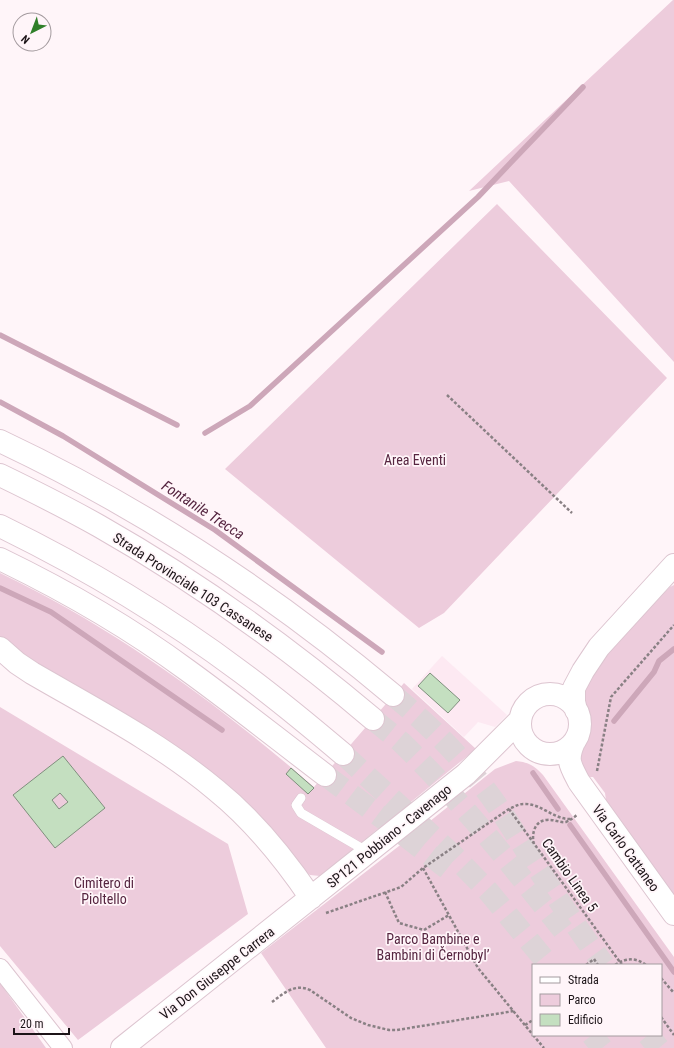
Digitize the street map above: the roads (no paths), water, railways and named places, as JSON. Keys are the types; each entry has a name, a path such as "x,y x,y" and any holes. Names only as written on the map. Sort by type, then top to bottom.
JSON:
{"main road":[{"path":"0,441 103,494 202,553 296,618 393,696"},
{"name":"Strada Provinciale 103 Cassanese","path":"0,475 99,526 195,585 278,642 373,719"},
{"path":"0,526 71,562 132,598 182,631 240,671 287,707 343,754"},
{"path":"0,559 63,592 151,646 187,670 325,775"},
{"name":"SP121 Pobbiano - Cavenago","path":"466,774 520,720 526,706 530,701 538,697 599,647 670,573"},
{"name":"SP121 Pobbiano - Cavenago","path":"317,906 369,852 466,774 491,758 524,750 540,753 560,753 568,748 574,742 580,725 574,702 574,688 599,647"},
{"path":"0,648 17,663 32,673 174,758 216,790 259,832 287,864 317,906"},
{"path":"538,697 547,694 560,696 568,700 576,710"},
{"path":"520,720 520,729 524,741 540,753"},
{"name":"Via Carlo Cattaneo","path":"574,742 570,750 569,761 571,767 587,780 593,802 674,914"},
{"name":"Via Carlo Cattaneo","path":"540,753 553,758 587,780"},
{"name":"Via Don Giuseppe Carrera","path":"122,1048 317,906"}],"street":[{"path":"0,968 63,1048"}],"lane":[{"path":"301,798 296,804 301,813 369,852"}],"waterway":[{"path":"205,433 250,406 478,197 583,87"},
{"path":"0,335 177,425"},
{"name":"Fontanile Trecca","path":"0,402 63,436 215,530 382,652"},
{"path":"0,588 51,612 222,730"},
{"path":"614,721 654,672 659,661 674,649"},
{"path":"533,773 558,809"},
{"path":"570,825 674,972"}],"tunnel":[{"path":"393,695 448,745 485,789 506,818 558,900 603,964"},
{"path":"373,719 401,742 465,810 563,930"},
{"path":"343,754 452,854 488,891 548,964"},
{"path":"325,775 454,874"},
{"path":"593,1036 602,1048"},
{"path":"649,1036 659,1048"}],"park label":[{"name":"Area Eventi","path":"415,460"},
{"name":"Cimitero di Pioltello","path":"104,892"},
{"name":"Parco Bambine e Bambini di Černobyl’","path":"433,948"}]}
